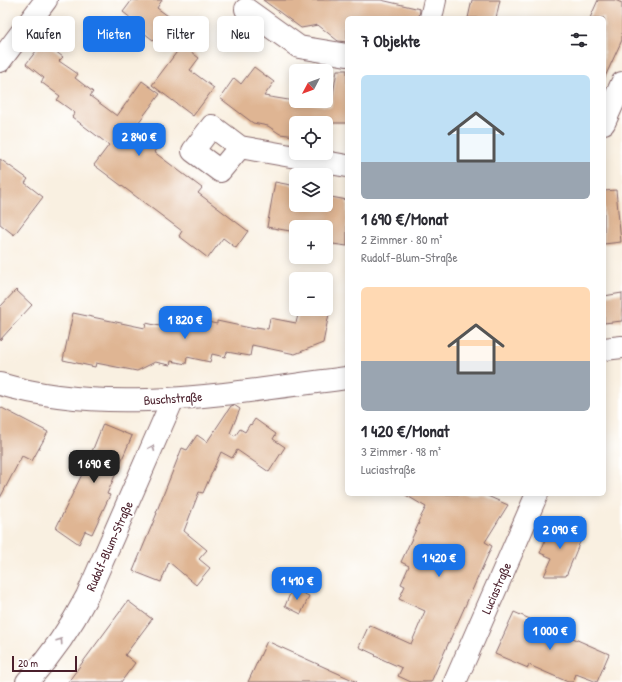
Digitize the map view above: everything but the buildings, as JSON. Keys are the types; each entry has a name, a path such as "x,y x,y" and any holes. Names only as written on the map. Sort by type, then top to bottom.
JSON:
{"street":[{"path":"0,61 46,0"},
{"path":"431,16 435,0"},
{"path":"246,9 299,47 345,55"},
{"path":"606,119 622,83"},
{"path":"240,147 345,166"},
{"path":"606,349 622,347"},
{"name":"Buschstraße","path":"0,384 35,393 70,397 123,400 173,399 345,378"},
{"name":"Rudolf-Blum-Straße","path":"27,682 41,667 59,643 75,619 87,596 173,399"},
{"name":"Luciastraße","path":"455,682 536,496"}]}
